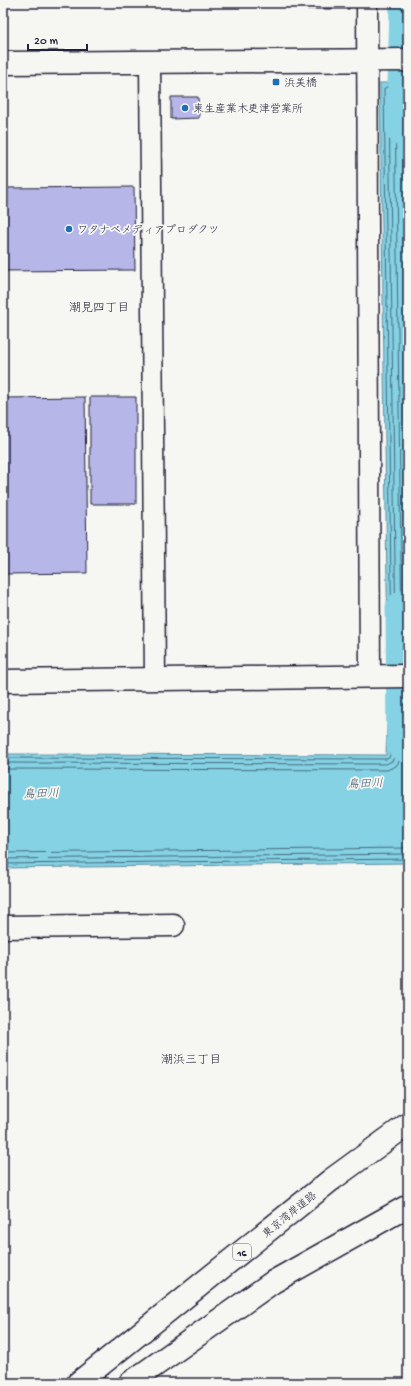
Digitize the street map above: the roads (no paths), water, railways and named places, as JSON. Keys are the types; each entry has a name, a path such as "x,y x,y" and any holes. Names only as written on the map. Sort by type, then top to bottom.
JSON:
{"main road":[{"path":"3,63 408,60"},
{"path":"3,681 408,676"},
{"path":"3,927 173,925"},
{"name":"東京湾岸道路","path":"78,1383 331,1180 408,1124"},
{"path":"130,1383 273,1282 408,1206"}],"street":[{"path":"367,3 377,676"},
{"path":"150,62 155,679"}],"water":[{"path":"380,83 408,83 408,655 388,656"},
{"path":"388,696 408,696 408,863 3,868 3,754 386,755"}],"waterway":[{"name":"鳥田川","path":"404,130 407,3"},
{"name":"鳥田川","path":"403,608 404,744"}],"place":[{"name":"浜美橋","path":"276,82"},
{"name":"東生産業木更津営業所","path":"185,108"},
{"name":"ワタナベメディアプロダクツ","path":"69,229"}],"district":[{"name":"潮見四丁目","path":"99,307"},
{"name":"潮浜三丁目","path":"191,1059"}]}
